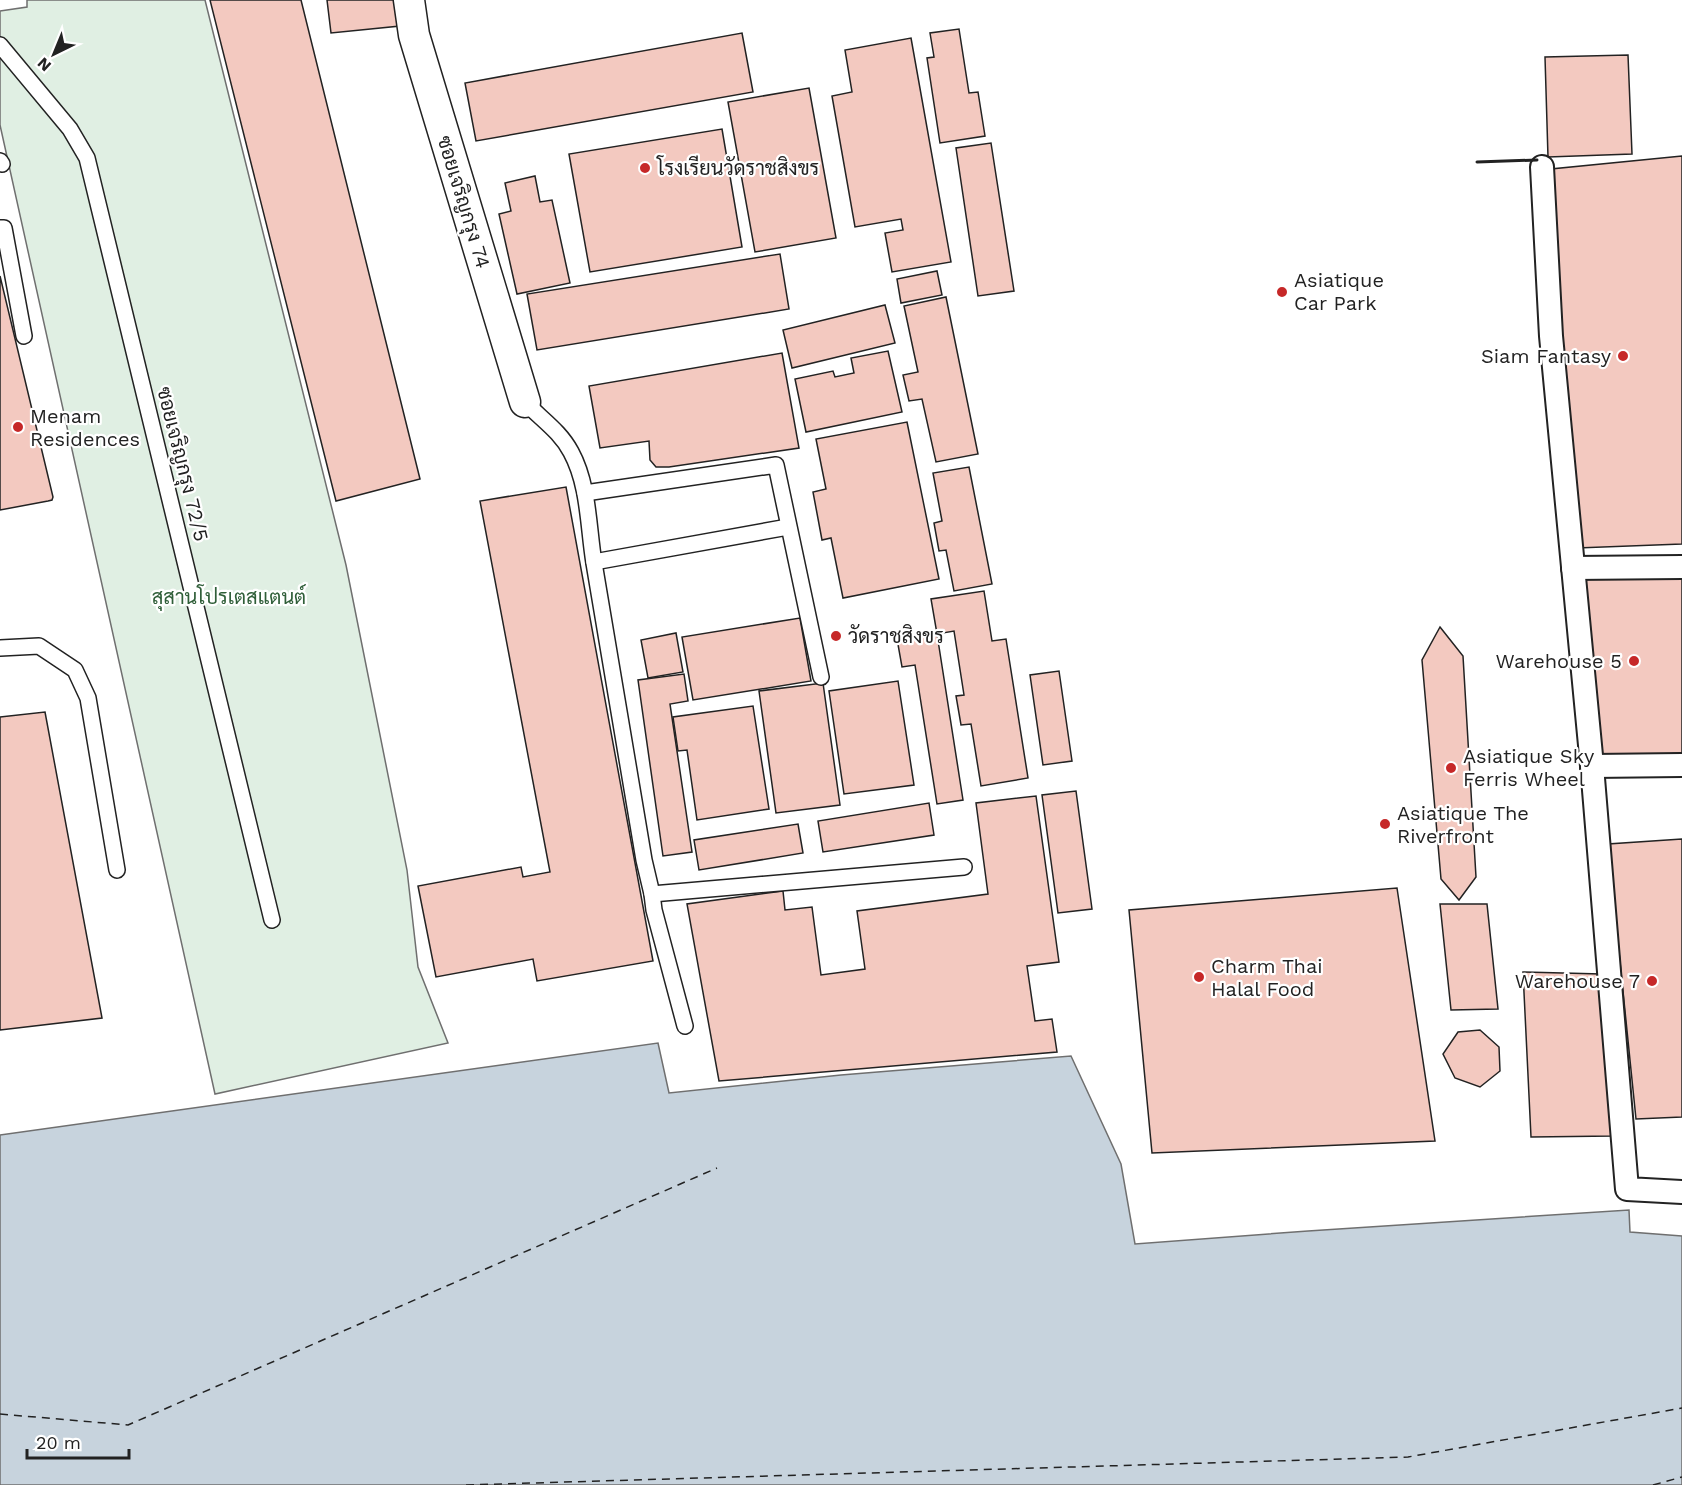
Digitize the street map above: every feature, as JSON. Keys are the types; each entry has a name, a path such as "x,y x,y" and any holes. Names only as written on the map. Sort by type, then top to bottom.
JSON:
{"street":[{"name":"ซอยเจริญกรุง 74","path":"409,0 414,35 525,402"},
{"path":"1542,167 1551,336 1592,766 1627,1189 1682,1192"},
{"path":"1573,568 1682,567"},
{"path":"1592,766 1682,765"}],"lane":[{"name":"ซอยเจริญกรุง 72/5","path":"0,45 70,129 87,158 272,920"},
{"path":"0,228 4,228 24,336"},
{"path":"525,402 539,417 561,434 573,454 585,493 594,562 644,860 654,910 685,1026"},
{"path":"585,493 776,465 820,677"},
{"path":"594,562 788,527"},
{"path":"0,648 39,646 75,670 88,698 117,870"},
{"path":"652,894 964,867"}],"green space":[{"name":"สุสานโปรเตสแตนต์","path":"27,0 205,0 346,565 407,870 418,967 448,1043 215,1094 0,125 0,11 27,7"}],"shaded area":[{"path":"658,1043 669,1093 841,1075 1071,1056 1121,1164 1135,1244 1629,1210 1630,1232 1682,1236 1682,1485 0,1485 0,1135"}],"building":[{"path":"210,0 301,0 420,479 336,501"},
{"path":"327,0 396,0 400,26 331,33"},
{"path":"959,29 969,93 978,92 985,136 940,143 927,58 934,57 930,33"},
{"path":"742,33 753,92 476,141 465,83"},
{"path":"911,38 951,262 892,272 885,233 903,230 901,219 855,227 832,96 852,92 845,50"},
{"path":"1628,55 1632,154 1548,157 1545,57"},
{"path":"809,88 836,238 755,252 728,102"},
{"path":"722,129 742,247 590,272 569,154"},
{"path":"991,143 1014,291 978,296 956,148"},
{"name":"Siam Fantasy","path":"1682,156 1682,544 1577,548 1551,169"},
{"path":"535,176 540,202 552,200 570,283 517,294 499,214 511,211 505,183"},
{"path":"780,254 789,309 537,350 527,294"},
{"path":"937,271 942,295 901,303 897,279"},
{"name":"Menam Residences","path":"0,276 53,497 48,501 0,510"},
{"path":"946,297 978,454 936,462 922,399 909,401 903,375 918,372 904,306"},
{"path":"885,305 895,343 792,368 783,330"},
{"path":"888,351 902,412 806,432 795,379 833,371 835,377 854,373 851,358"},
{"path":"782,353 799,448 656,467 650,460 649,441 600,448 589,386"},
{"path":"907,422 939,579 843,598 831,538 822,540 813,492 826,489 816,439"},
{"path":"969,467 992,584 954,591 946,550 939,551 934,523 942,521 933,473"},
{"path":"566,487 653,961 537,981 533,959 436,977 418,886 521,867 523,877 550,872 480,501"},
{"name":"Warehouse 5","path":"1682,567 1682,753 1598,758 1573,568"},
{"path":"984,591 992,641 1006,639 1028,778 981,786 971,724 961,725 956,696 964,695 954,631 937,634 931,599"},
{"path":"800,618 811,681 693,700 682,637"},
{"name":"Asiatique Sky Ferris Wheel","path":"1440,627 1463,656 1476,877 1459,900 1441,879 1422,660"},
{"path":"676,633 683,672 648,678 641,640"},
{"path":"937,634 963,800 937,804 915,665 902,667 897,639"},
{"path":"1059,671 1072,761 1043,765 1030,675"},
{"path":"684,674 688,701 670,704 692,852 663,856 638,680"},
{"path":"898,681 914,785 844,794 829,691"},
{"path":"823,683 840,805 776,813 759,691"},
{"path":"753,706 769,809 697,820 687,750 678,751 673,717"},
{"path":"45,712 102,1018 0,1030 0,717"},
{"path":"1076,791 1092,909 1058,913 1042,795"},
{"path":"1036,796 1059,962 1027,966 1035,1021 1052,1019 1057,1052 719,1081 687,904 783,891 785,910 812,907 821,975 865,969 857,911 988,894 976,803"},
{"path":"929,803 934,835 823,852 818,821"},
{"path":"798,824 803,853 699,870 694,840"},
{"name":"Warehouse 7","path":"1682,839 1682,1117 1636,1119 1608,844"},
{"path":"1397,888 1435,1141 1152,1153 1129,910"},
{"path":"1440,904 1487,904 1498,1009 1451,1010"},
{"path":"1523,972 1601,974 1613,1136 1531,1137"},
{"path":"1480,1030 1499,1047 1500,1071 1480,1087 1455,1078 1443,1054 1458,1032"}],"ferry route":[{"path":"0,1414 128,1425 717,1168"},
{"path":"466,1485 1408,1457 1682,1408"},
{"path":"1653,1485 1682,1477"}],"wall":[{"path":"1477,162 1537,160"}],"place":[{"name":"โรงเรียนวัดราชสิงขร","path":"645,168"},
{"name":"Asiatique Car Park","path":"1282,292"},
{"name":"Siam Fantasy","path":"1623,356"},
{"name":"Menam Residences","path":"18,427"},
{"name":"วัดราชสิงขร","path":"836,636"},
{"name":"Warehouse 5","path":"1634,661"},
{"name":"Asiatique Sky Ferris Wheel","path":"1451,768"},
{"name":"Asiatique The Riverfront","path":"1385,824"},
{"name":"Charm Thai Halal Food","path":"1199,977"},
{"name":"Warehouse 7","path":"1652,981"}]}
